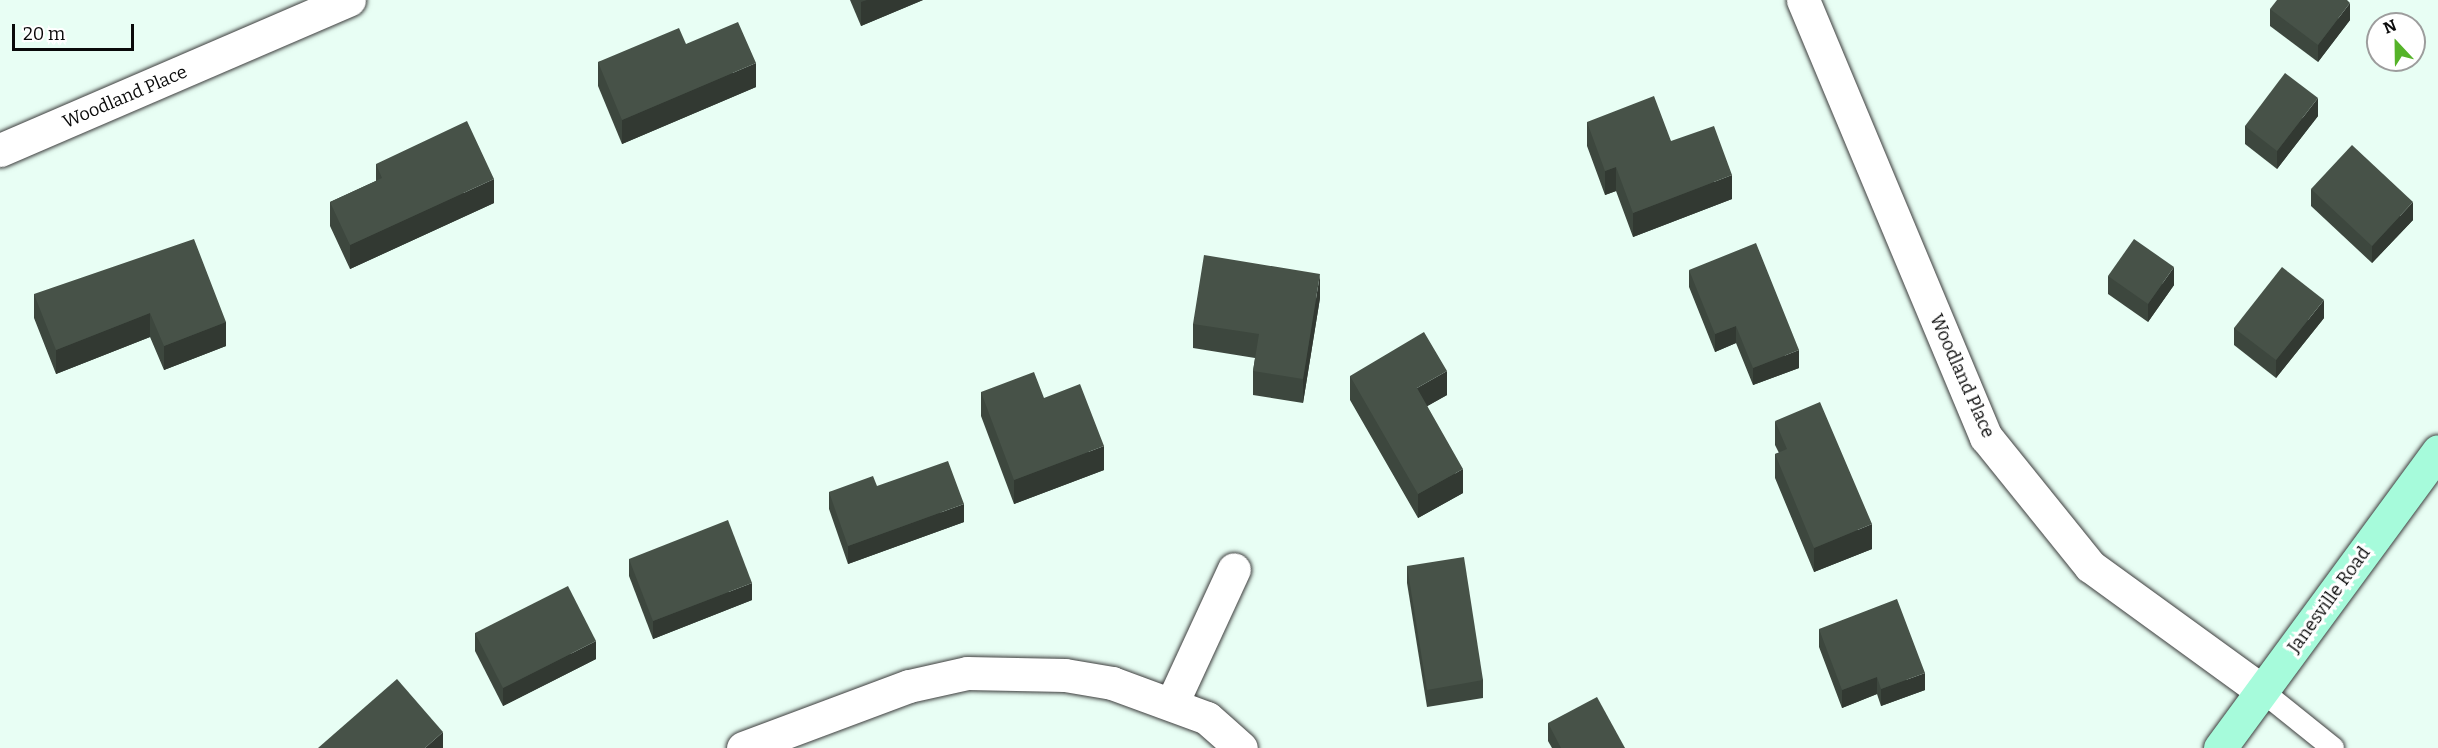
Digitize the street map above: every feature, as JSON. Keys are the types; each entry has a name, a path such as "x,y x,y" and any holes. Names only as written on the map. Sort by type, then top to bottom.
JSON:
{"main road":[{"name":"Janesville Road","path":"2220,748 2438,451"}],"street":[{"name":"Woodland Place","path":"0,150 349,0"},
{"name":"Woodland Place","path":"1803,0 1986,437 2090,567 2262,691"},
{"path":"1173,701 1234,569"},
{"path":"743,748 898,690 967,673 1065,675 1173,701 1207,718 1241,748"}],"lane":[{"path":"2262,691 2333,748"}],"building":[{"path":"2277,0 2347,0 2350,3 2318,45 2270,9"},
{"path":"738,22 756,63 622,120 598,62 679,28 686,44"},
{"path":"2285,73 2318,98 2277,151 2245,126"},
{"path":"1654,96 1671,141 1714,126 1732,175 1633,213 1616,167 1605,171 1587,122"},
{"path":"467,121 494,179 350,245 330,202 382,178 376,164"},
{"path":"2352,145 2413,202 2372,246 2311,189"},
{"path":"194,239 226,322 164,346 150,313 56,350 34,294"},
{"path":"2134,239 2174,267 2148,304 2108,276"},
{"path":"1756,243 1799,350 1753,368 1736,326 1715,334 1689,270"},
{"path":"1204,255 1320,274 1303,379 1253,371 1259,334 1193,324"},
{"path":"2282,267 2324,300 2276,360 2234,328"},
{"path":"1424,332 1447,371 1417,388 1463,469 1418,494 1350,376"},
{"path":"1034,372 1044,398 1080,384 1104,446 1014,480 981,392"},
{"path":"1820,402 1872,524 1814,548 1775,454 1787,449 1775,421"},
{"path":"948,461 964,504 848,546 829,492 873,476 877,486"},
{"path":"728,520 752,583 653,621 629,559"},
{"path":"1464,557 1483,680 1427,690 1407,566"},
{"path":"568,586 596,641 503,688 475,633"},
{"path":"1897,599 1925,673 1881,689 1877,677 1842,690 1819,629"},
{"path":"397,679 443,732 425,748 318,748"},
{"path":"1597,697 1625,748 1561,748 1548,723"}]}
